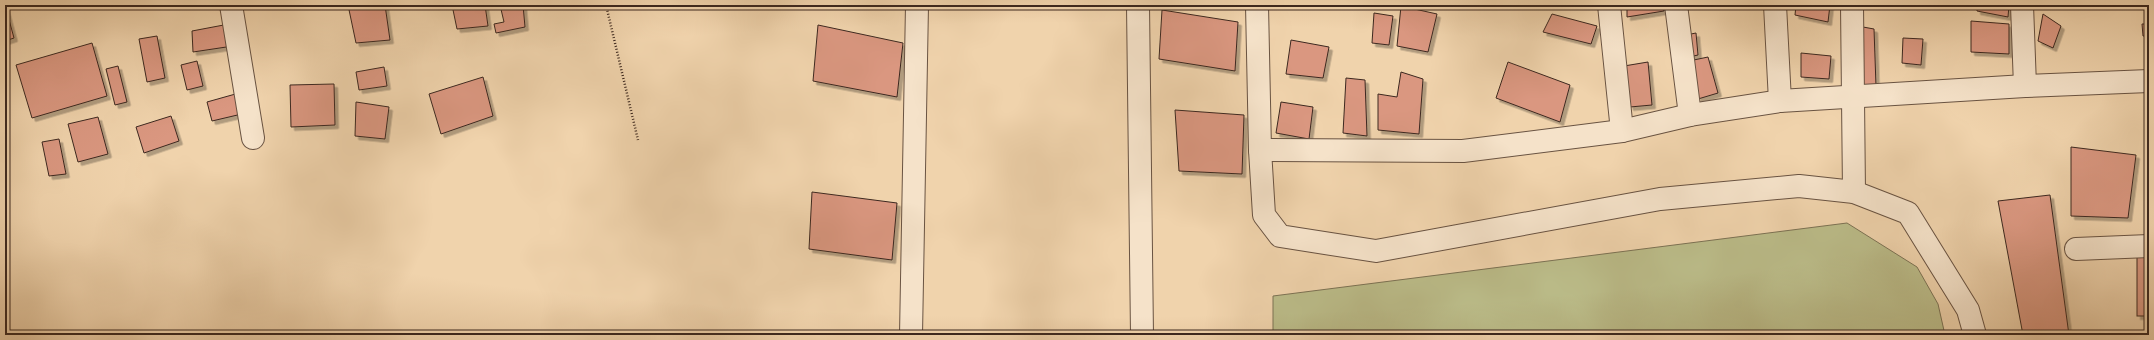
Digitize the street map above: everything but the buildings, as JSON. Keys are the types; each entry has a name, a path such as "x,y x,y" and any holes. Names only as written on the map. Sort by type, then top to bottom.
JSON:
{"street":[{"path":"231,5 253,138"},
{"path":"911,335 917,5"},
{"path":"1138,5 1142,335"},
{"path":"1257,5 1260,150 1264,215 1280,236 1376,251 1660,199 1799,186 1854,192 1908,213 1968,310 1975,335"},
{"path":"1609,5 1622,130"},
{"path":"1676,5 1690,115"},
{"path":"1776,5 1780,101"},
{"path":"1852,5 1854,192"},
{"path":"2022,5 2025,86"},
{"path":"1260,150 1463,151 1622,130 1690,115 1780,101 2025,86 2149,81"},
{"path":"2076,249 2149,246"}],"path":[{"path":"606,5 638,140"}],"green space":[{"path":"1847,223 1917,267 1938,304 1945,335 1273,335 1273,296"}]}
